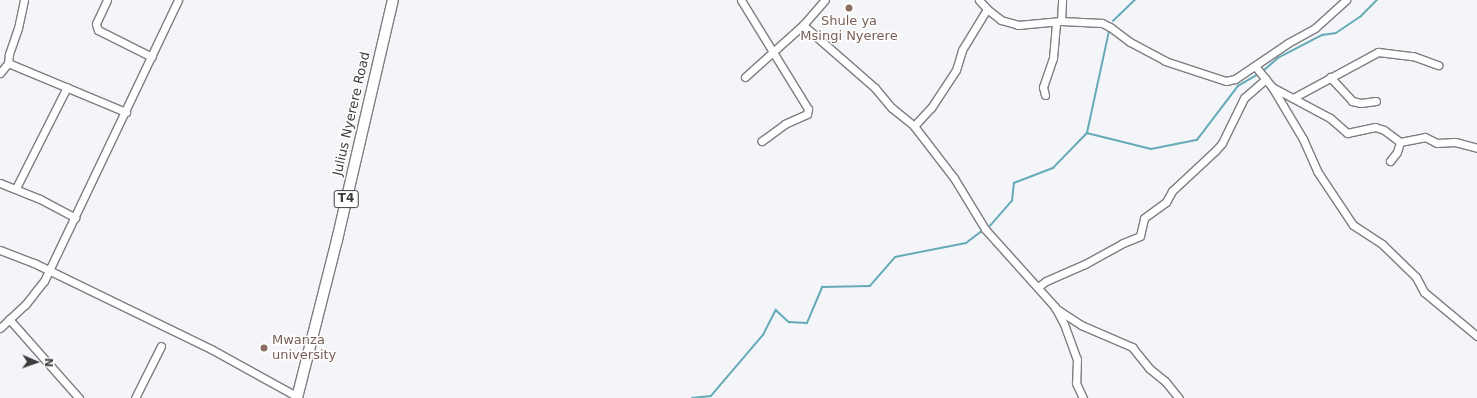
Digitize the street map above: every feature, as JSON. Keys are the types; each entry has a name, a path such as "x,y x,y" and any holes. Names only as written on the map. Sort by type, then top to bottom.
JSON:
{"highway":[{"name":"Julius Nyerere Road","path":"298,397 337,240 393,0"}],"street":[{"path":"0,73 8,63 9,54 18,28 24,0"},
{"path":"106,0 96,24 98,30 152,57"},
{"path":"0,328 36,292 49,272 98,165 126,112 178,0"},
{"path":"741,0 808,112 806,115 785,124 762,141"},
{"path":"745,77 803,25 825,0"},
{"path":"979,0 987,9 1002,20 1018,25 1058,22 1102,23 1130,42 1165,61 1221,80 1231,80 1255,66 1288,43 1315,28 1346,0"},
{"path":"1045,95 1043,87 1053,58 1062,0"},
{"path":"914,126 931,108 956,70 962,50 987,9"},
{"path":"803,25 875,88 892,108 914,126 954,178 985,229 1055,307 1081,324 1132,346 1150,369 1164,381 1179,398"},
{"path":"1293,98 1330,76 1382,51 1413,56 1438,65"},
{"path":"0,61 126,112"},
{"path":"1255,66 1272,87 1303,139 1317,171 1354,225 1382,244 1416,277 1424,292 1477,336"},
{"path":"1330,76 1352,101 1361,103 1376,101"},
{"path":"1038,287 1046,281 1085,264 1123,242 1140,236 1144,218 1166,202 1172,192 1222,143 1244,98 1266,79"},
{"path":"16,188 67,87"},
{"path":"1272,87 1330,118 1347,133 1375,127 1384,130 1400,142 1425,138 1437,143 1455,142 1477,148"},
{"path":"1390,161 1397,152 1400,142"},
{"path":"0,183 16,188 75,218"},
{"path":"0,250 34,263 49,272 211,349 298,397"},
{"path":"1055,307 1077,359 1076,383 1083,398"},
{"path":"9,319 79,398"},
{"path":"135,398 160,346"}],"waterway":[{"path":"1113,21 1135,0"},
{"path":"1262,72 1278,58 1322,35 1336,33 1360,17 1377,0"},
{"path":"1087,133 1109,31"},
{"path":"990,226 1012,201 1014,183 1053,168 1087,133 1151,149 1197,140 1238,86 1259,74"},
{"path":"692,398 711,396 763,335 776,310 789,322 807,323 822,287 870,286 895,257 966,243 982,231"}],"place":[{"name":"Shule ya Msingi Nyerere","path":"849,8"},
{"name":"Mwanza university","path":"264,348"}]}
